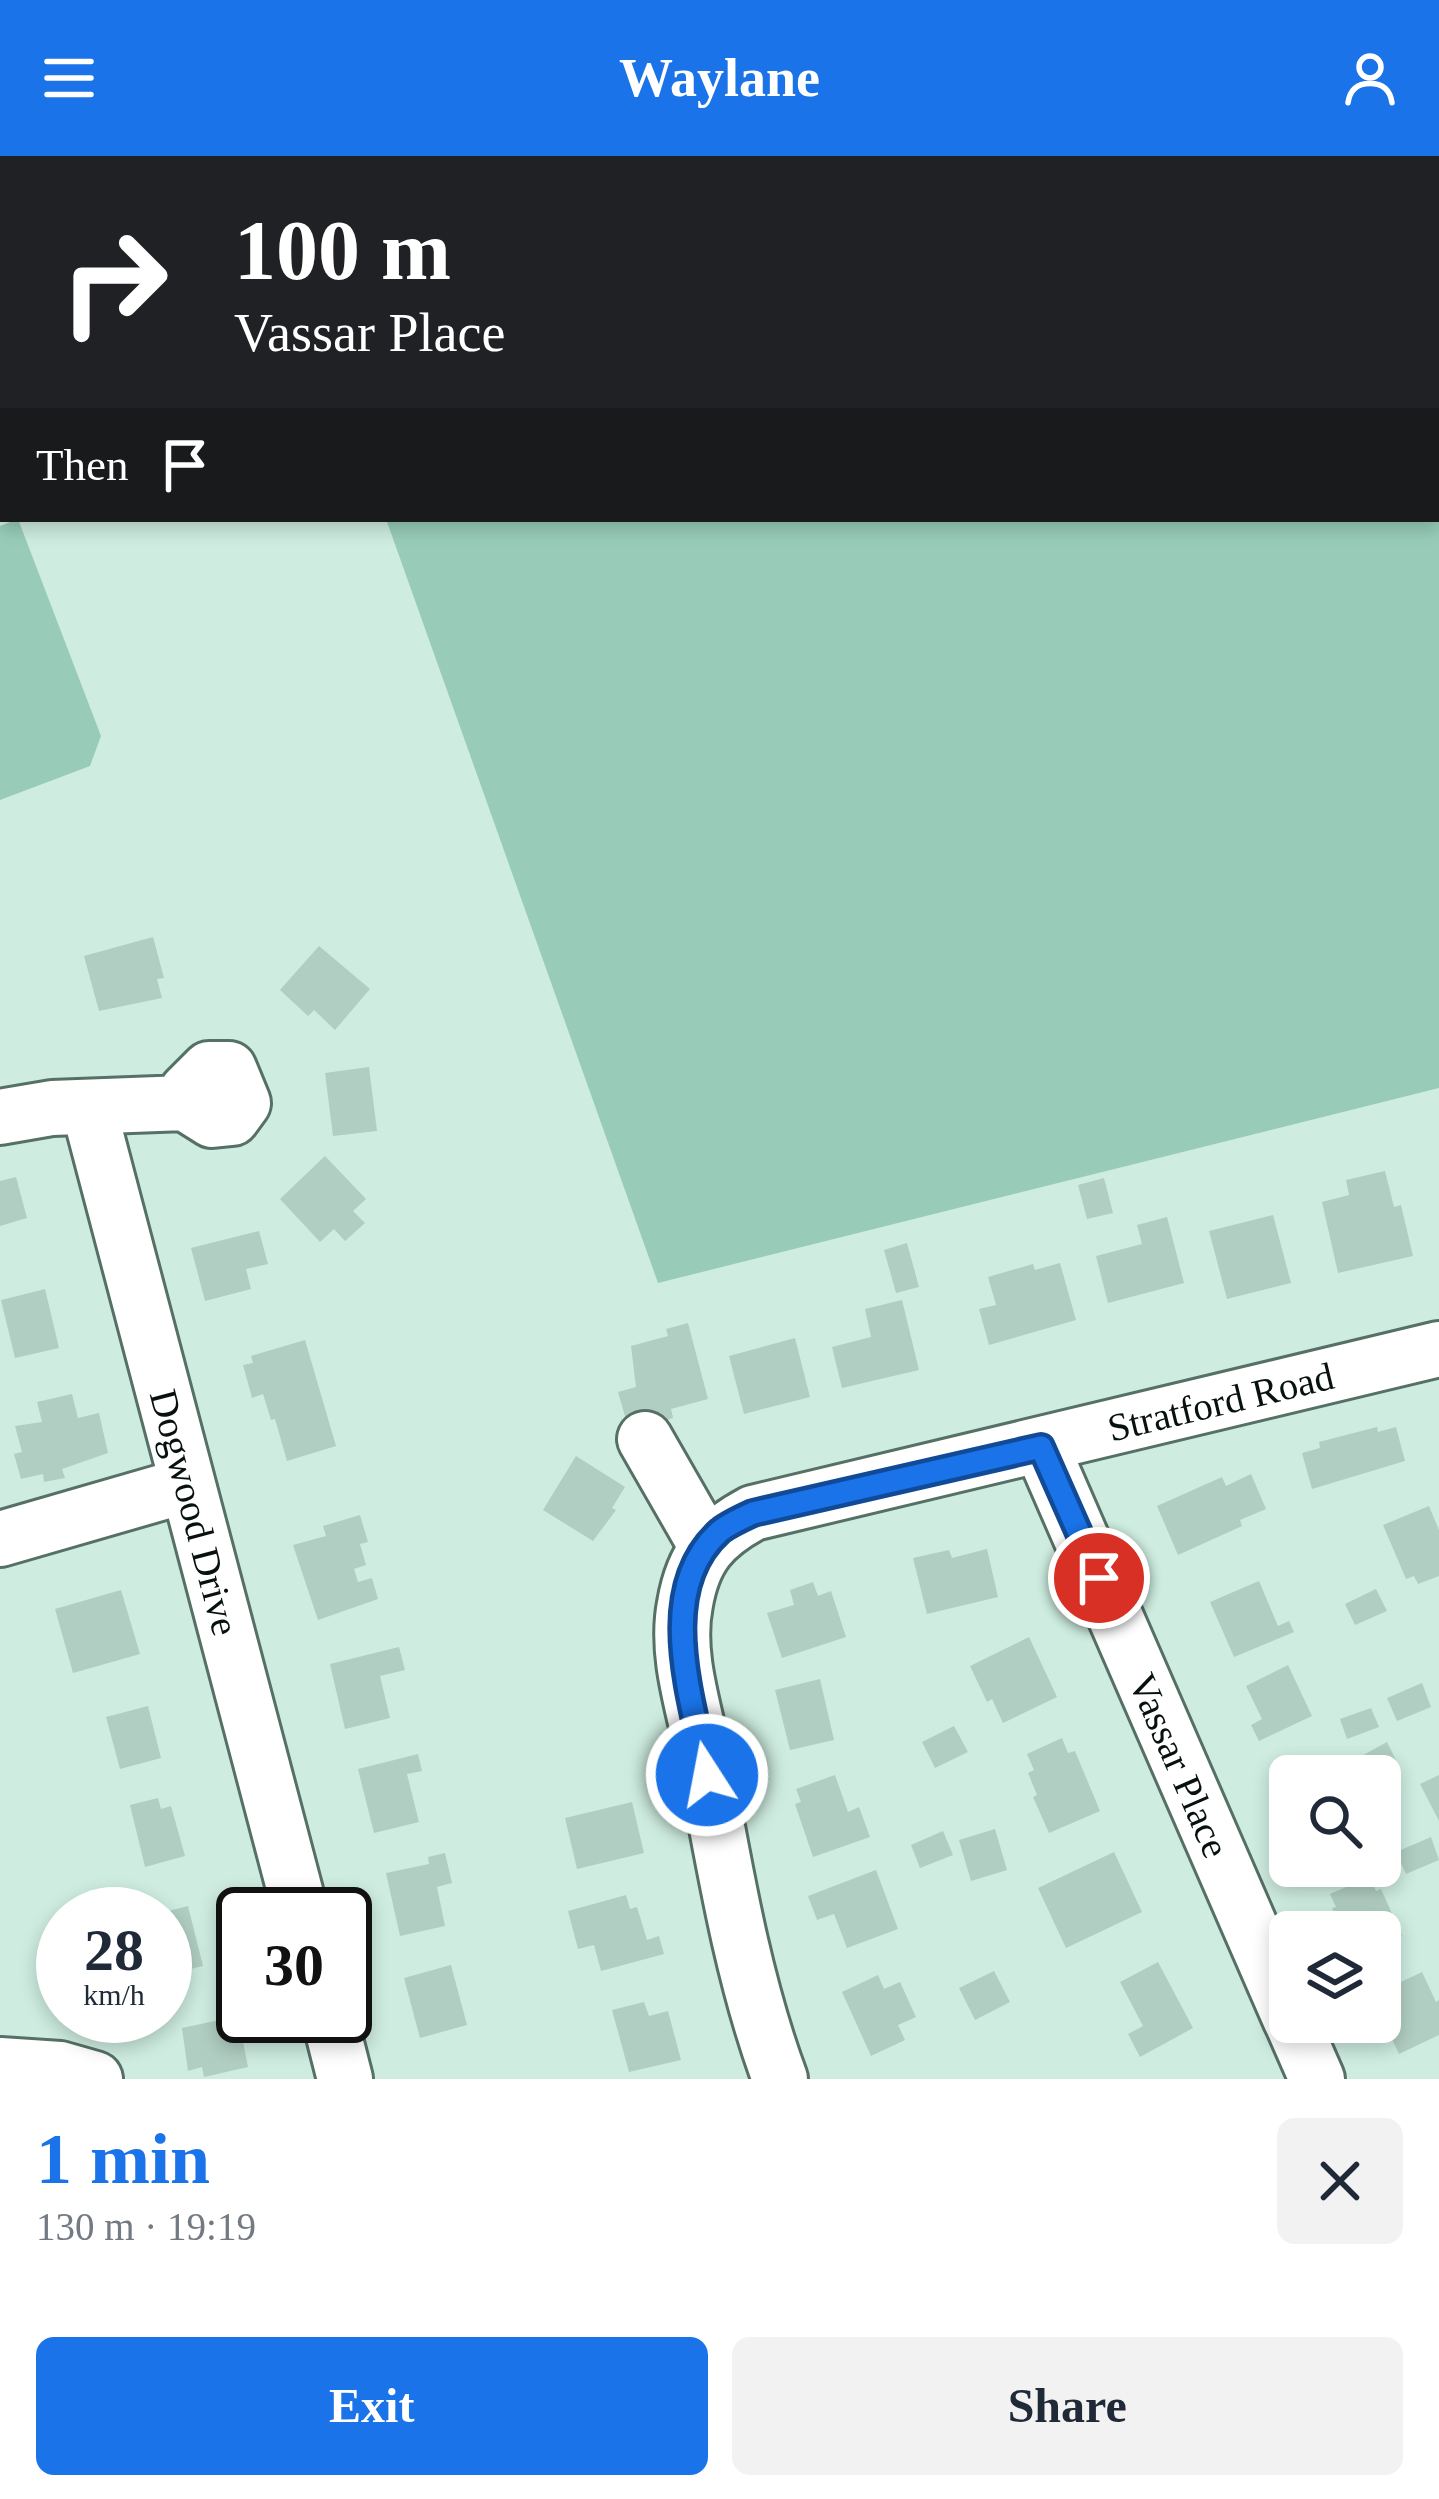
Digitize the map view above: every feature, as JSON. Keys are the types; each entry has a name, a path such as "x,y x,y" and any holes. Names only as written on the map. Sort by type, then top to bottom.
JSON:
{"street":[{"path":"0,1117 52,1108 185,1103"},
{"name":"Dogwood Drive","path":"89,1109 295,1887"},
{"name":"Stratford Road","path":"707,1547 722,1530 753,1513 1439,1349"},
{"path":"645,1439 707,1547 693,1572 684,1605 682,1645 724,1862 780,2079"},
{"name":"Vassar Place","path":"1041,1447 1269,1970"},
{"path":"0,1539 187,1485"},
{"path":"335,2043 345,2079"},
{"name":"Vassar Place","path":"1301,2043 1317,2079"},
{"path":"0,2065 60,2069 95,2079"}],"green space":[{"path":"19,522 101,736 90,766 0,800 0,526"},
{"path":"387,522 1439,522 1439,1088 658,1283"}],"building":[{"path":"153,937 164,978 157,979 162,998 99,1011 84,956"},
{"path":"319,946 370,989 335,1030 314,1010 308,1016 280,990"},
{"path":"369,1067 377,1131 333,1136 325,1073"},
{"path":"325,1156 366,1199 353,1211 365,1223 345,1241 334,1229 320,1242 280,1199"},
{"path":"1385,1171 1394,1207 1401,1205 1413,1256 1338,1273 1322,1202 1349,1195 1346,1180"},
{"path":"16,1177 27,1218 0,1226 0,1181"},
{"path":"1104,1178 1113,1213 1087,1219 1078,1185"},
{"path":"1273,1215 1291,1283 1227,1299 1209,1231"},
{"path":"1167,1217 1184,1283 1108,1303 1096,1256 1142,1244 1137,1225"},
{"path":"259,1231 268,1264 246,1269 251,1289 205,1301 191,1248"},
{"path":"907,1243 919,1287 896,1293 884,1250"},
{"path":"1060,1263 1076,1320 989,1345 979,1309 996,1305 988,1277 1033,1264 1035,1270"},
{"path":"45,1289 59,1348 15,1358 1,1300"},
{"path":"902,1300 919,1370 842,1388 832,1347 871,1337 865,1309"},
{"path":"688,1323 708,1399 671,1409 673,1418 653,1424 627,1423 618,1392 636,1387 631,1346 668,1336 666,1329"},
{"path":"795,1338 810,1397 744,1414 729,1356"},
{"path":"305,1340 336,1446 287,1461 275,1419 271,1420 263,1394 252,1398 243,1365 253,1363 251,1356"},
{"path":"72,1394 78,1418 99,1413 108,1453 62,1469 65,1478 44,1482 43,1474 21,1479 14,1454 22,1452 15,1426 42,1422 37,1402"},
{"path":"1377,1427 1378,1432 1396,1427 1405,1461 1312,1489 1302,1453 1320,1448 1319,1442"},
{"path":"576,1456 625,1487 612,1508 616,1510 593,1541 543,1510"},
{"path":"1251,1474 1266,1509 1240,1520 1242,1526 1178,1555 1157,1506 1222,1477 1226,1486"},
{"path":"1429,1506 1439,1530 1439,1576 1418,1584 1414,1576 1406,1579 1383,1525"},
{"path":"360,1515 368,1542 360,1544 366,1565 354,1569 358,1582 372,1578 378,1599 318,1620 293,1545 326,1536 323,1526"},
{"path":"987,1549 998,1597 927,1614 913,1558 949,1550 952,1558"},
{"path":"1259,1581 1278,1626 1289,1621 1294,1632 1234,1657 1210,1602"},
{"path":"813,1582 818,1596 831,1591 846,1637 782,1658 767,1613 794,1605 790,1590"},
{"path":"1376,1589 1387,1611 1355,1625 1345,1604"},
{"path":"121,1590 140,1654 73,1673 55,1609"},
{"path":"1029,1637 1057,1697 1003,1723 970,1666"},
{"path":"399,1647 405,1670 380,1676 390,1718 345,1729 330,1664"},
{"path":"1288,1665 1312,1716 1259,1741 1251,1725 1262,1719 1246,1686"},
{"path":"820,1679 834,1740 790,1750 775,1690"},
{"path":"1422,1683 1431,1707 1397,1721 1387,1698"},
{"path":"148,1706 161,1758 120,1769 106,1717"},
{"path":"1371,1708 1379,1727 1347,1739 1340,1719"},
{"path":"954,1726 968,1752 935,1768 922,1742"},
{"path":"1062,1738 1068,1753 1075,1751 1100,1811 1049,1833 1033,1797 1037,1795 1028,1773 1034,1770 1027,1754"},
{"path":"1387,1742 1394,1755 1363,1755"},
{"path":"418,1754 422,1771 407,1774 419,1822 374,1833 358,1769"},
{"path":"835,1775 848,1812 859,1807 870,1837 813,1857 795,1804 801,1802 796,1789"},
{"path":"1439,1775 1439,1821 1420,1784"},
{"path":"158,1798 161,1809 171,1806 185,1856 145,1867 130,1805"},
{"path":"632,1802 644,1853 577,1869 565,1818"},
{"path":"995,1829 1007,1870 971,1881 959,1840"},
{"path":"943,1831 953,1855 920,1868 911,1845"},
{"path":"1431,1837 1439,1860 1406,1874 1401,1850"},
{"path":"1114,1852 1142,1912 1066,1948 1038,1888"},
{"path":"445,1853 452,1883 437,1887 445,1926 400,1936 386,1873 429,1864 428,1857"},
{"path":"876,1870 898,1929 847,1948 834,1914 817,1920 808,1896"},
{"path":"1346,1887 1374,1887 1381,1889 1391,1911 1333,1911 1330,1894"},
{"path":"626,1895 630,1909 637,1907 647,1940 659,1936 664,1954 601,1971 594,1945 578,1949 568,1911"},
{"path":"192,1922 203,1966 192,1969"},
{"path":"1158,1962 1193,2028 1140,2057 1128,2034 1143,2026 1120,1982"},
{"path":"451,1965 467,2025 420,2038 404,1978"},
{"path":"994,1971 1010,2002 975,2020 959,1988"},
{"path":"1422,1972 1436,2002 1439,2000 1439,2035 1399,2054 1394,2043 1401,2043 1401,1982"},
{"path":"878,1975 884,1989 900,1982 916,2017 898,2025 905,2040 871,2056 842,1992"},
{"path":"644,2002 649,2016 668,2011 681,2060 629,2072 612,2010"},
{"path":"216,2021 216,2043 243,2043 248,2067 204,2077 202,2067 188,2071 184,2043 192,2043 192,2026"}],"route":[{"path":"707,1775 682,1645 684,1605 693,1572 707,1547 722,1530 753,1513 1041,1447 1099,1578"}]}
